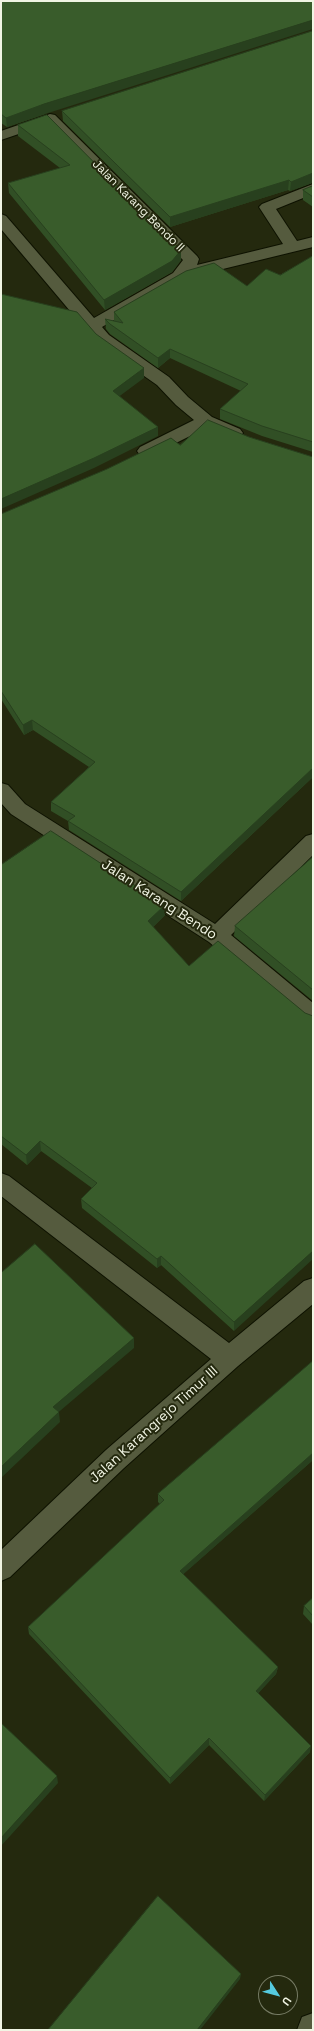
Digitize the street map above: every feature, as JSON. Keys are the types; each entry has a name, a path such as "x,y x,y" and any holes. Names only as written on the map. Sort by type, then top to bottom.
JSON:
{"street":[{"name":"Jalan Karang Bendo II","path":"1,136 57,115 191,259 190,264 179,276 92,326"},
{"path":"292,246 267,207 313,189"},
{"path":"1,219 22,246 62,288 103,339 163,381 182,402 206,421 248,438"},
{"path":"179,276 292,246 313,242"},
{"path":"133,458 206,421"},
{"name":"Jalan Karang Bendo","path":"1,790 18,809 217,936 313,1016"},
{"path":"217,936 313,842"},
{"path":"1,1183 229,1358"},
{"name":"Jalan Karangrejo Timur III","path":"1,1568 115,1459 229,1358 313,1289"}],"building":[{"path":"1,1 313,1 313,20 44,104 6,118 1,114"},
{"path":"313,31 313,173 291,182 289,180 170,217 62,111"},
{"path":"47,115 181,250 172,261 104,300 8,183 70,165 18,125"},
{"path":"313,186 313,197 303,190"},
{"path":"313,256 313,442 262,426 220,409 248,384 170,349 158,358 105,319 123,323 114,312 186,271 214,263 247,286 266,269 280,275"},
{"path":"1,294 77,312 96,334 144,368 113,391 158,427 94,458 1,499"},
{"path":"208,420 249,437 313,457 313,768 181,892 68,821 75,816 51,802 95,762 32,720 23,725 1,691 1,514 107,469 171,438 180,445"},
{"path":"51,831 165,905 148,921 189,966 218,941 305,1013 313,1016 313,1251 234,1322 161,1256 157,1259 81,1199 97,1183 40,1141 26,1155 1,1136 1,865"},
{"path":"313,857 313,990 235,926"},
{"path":"35,1244 134,1338 53,1407 59,1412 1,1467 1,1273"},
{"path":"313,1361 313,1453 180,1571 278,1667 256,1691 311,1746 265,1795 209,1738 170,1778 28,1627 164,1500 158,1494"},
{"path":"313,1598 313,1616 304,1606"},
{"path":"1,1723 57,1776 1,1838"},
{"path":"158,1896 241,1974 197,2030 48,2030"}]}
